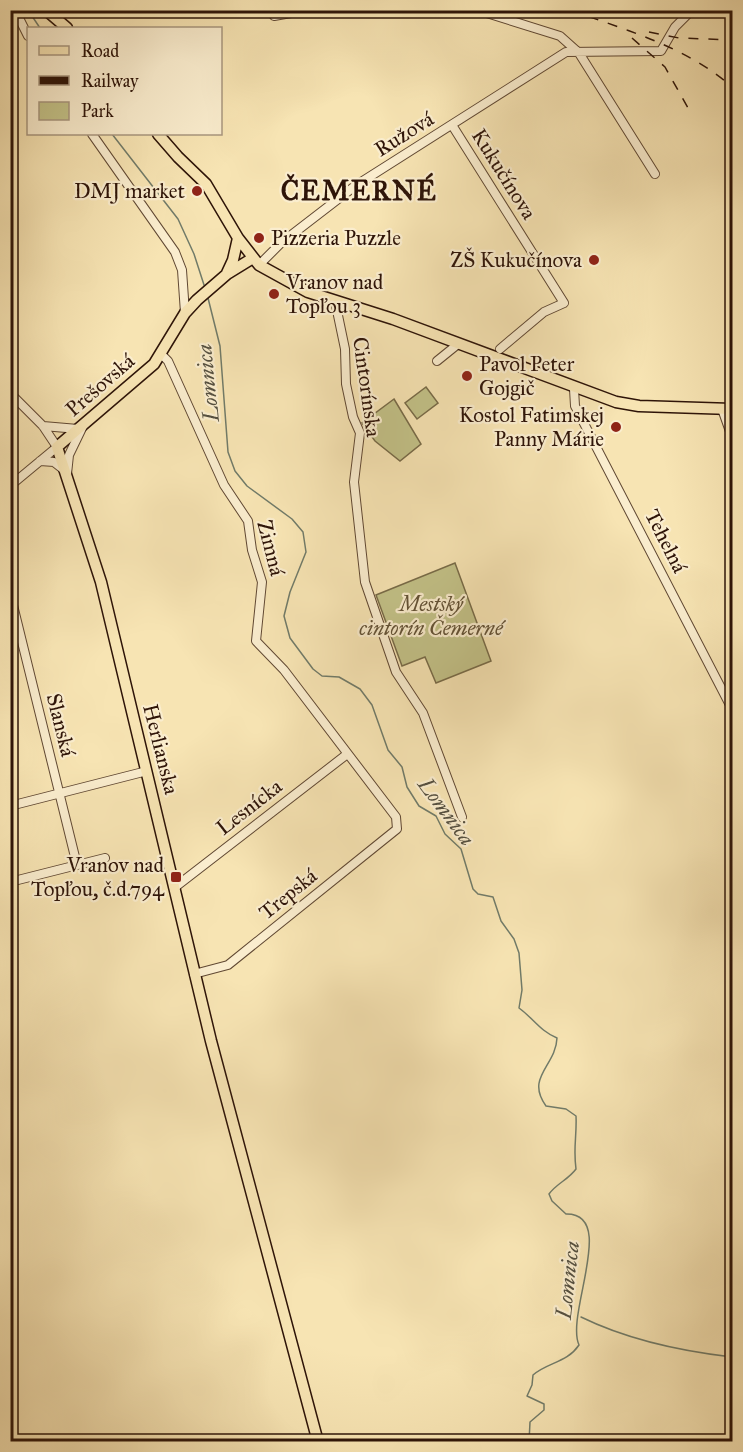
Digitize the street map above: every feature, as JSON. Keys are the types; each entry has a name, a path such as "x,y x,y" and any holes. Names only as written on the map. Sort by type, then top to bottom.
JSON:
{"main road":[{"path":"46,10 66,27"},
{"path":"159,135 207,184 238,238 256,261 308,292 458,344 574,389 629,405 727,409"},
{"path":"227,274 238,238"},
{"name":"Prešovská","path":"57,447 146,372 162,355 185,313 213,284 227,274 256,261"},
{"name":"Herlianska","path":"57,447 101,582 194,974 318,1442"}],"street":[{"path":"15,10 27,34"},
{"path":"271,10 274,16 308,10"},
{"path":"477,10 560,36 579,53 655,174"},
{"name":"Ružová","path":"256,261 355,186 566,52 661,51 675,27 692,10"},
{"name":"Kukučínova","path":"452,125 564,303 544,312 500,349"},
{"path":"93,135 176,252 182,270 185,313"},
{"name":"Cintorínska","path":"335,302 345,349 346,384 353,417 360,433 354,482 364,582 396,672 423,713 462,817"},
{"path":"437,361 458,344"},
{"name":"Zimná","path":"162,355 168,361 224,485 248,521 252,550 262,582 256,641 284,670 346,755 396,817 397,829"},
{"name":"Tehelná","path":"574,389 575,406 732,709"},
{"name":"Herlianska","path":"10,393 44,426 57,447"},
{"path":"727,409 732,437"},
{"path":"44,426 82,427 69,455 65,474"},
{"name":"Prešovská","path":"10,486 57,447"},
{"path":"40,461 54,462 65,474"},
{"name":"Slanská","path":"10,593 77,865"},
{"name":"Lesnícka","path":"174,888 346,755"},
{"path":"10,806 147,771"},
{"name":"Trepská","path":"194,974 228,965 397,829"},
{"path":"10,882 105,858"}],"green space":[{"path":"426,387 438,403 417,419 405,403"},
{"path":"394,399 421,444 400,461 375,441 362,423"},
{"name":"Mestský cintorín Čemerné","path":"455,563 491,661 436,683 425,657 402,666 376,595"}],"waterway":[{"name":"Lomnica","path":"28,10 39,27"},
{"name":"Lomnica","path":"113,135 178,219 194,254 205,288"},
{"name":"Lomnica","path":"208,298 220,346 228,452 235,471 247,486 292,519 303,532 306,552 290,592 284,616 290,638 313,669 322,676 339,677 360,689 372,705 388,750 402,767 407,787 419,806 436,816 445,834 461,849 473,889 478,894 493,897 501,921 514,939 519,953 522,990 519,1008 541,1028 557,1038 552,1056 540,1079 540,1096 546,1106 566,1109 576,1116 576,1169 549,1194 552,1201 566,1214 581,1218 588,1230 589,1247 578,1311 579,1345 563,1359 533,1375 527,1396 544,1404 544,1410 530,1422 529,1442"},
{"path":"581,1317 636,1338 732,1357"}],"railway":[{"path":"570,10 676,50 696,61 732,87"},
{"path":"649,32 679,38 732,40"},
{"path":"632,38 665,67 688,108"}],"place":[{"name":"DMJ market","path":"197,191"},
{"name":"Pizzeria Puzzle","path":"259,238"},
{"name":"ZŠ Kukučínova","path":"594,260"},
{"name":"Vranov nad Topľou 3","path":"274,294"},
{"name":"Pavol Peter Gojgič","path":"467,376"},
{"name":"Kostol Fatimskej Panny Márie","path":"616,427"},
{"name":"Vranov nad Topľou, č.d.794","path":"176,877"}],"district":[{"name":"ČEMERNÉ","path":"359,191"}]}
